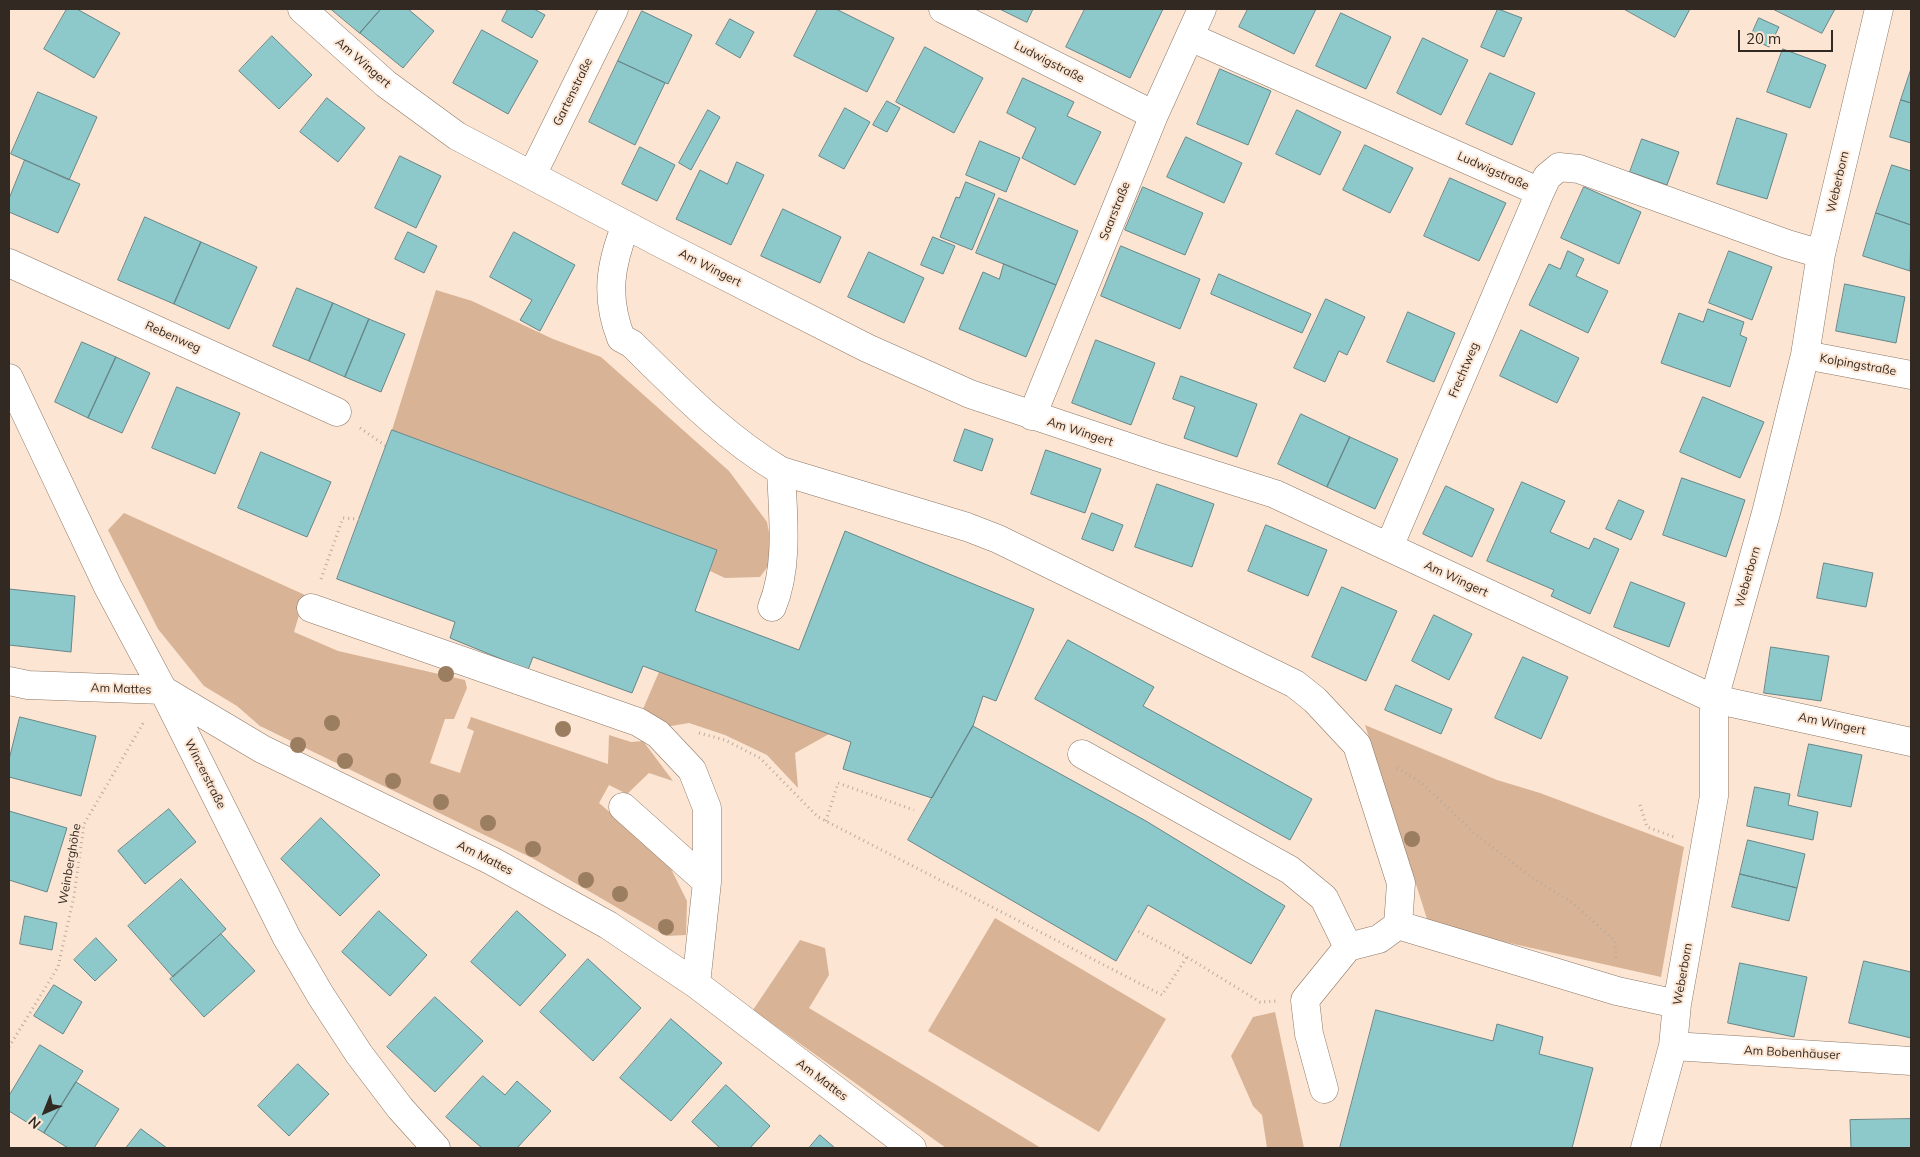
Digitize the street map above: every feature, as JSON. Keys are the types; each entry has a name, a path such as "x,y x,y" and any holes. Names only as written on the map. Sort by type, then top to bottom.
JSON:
{"street":[{"name":"Am Wingert","path":"302,9 386,84 449,130 626,225 866,348 970,394 1032,416 1275,494 1714,699 1911,742"},
{"name":"Gartenstraße","path":"532,175 614,9"},
{"name":"Ludwigstraße","path":"943,9 1154,115"},
{"name":"Saarstraße","path":"1032,416 1154,115 1202,9"},
{"name":"Weberborn","path":"1645,1148 1673,1046 1677,1004 1706,850 1714,796 1714,699 1766,513 1805,355 1821,254 1880,9"},
{"name":"Ludwigstraße","path":"1190,36 1540,192 1547,177 1558,167 1579,169 1787,244 1821,254"},
{"name":"Frechtweg","path":"1389,547 1540,192"},
{"path":"626,225 616,250 611,293 613,317 621,338 632,344 720,430 757,457 781,471 967,527 998,539 1295,684 1316,700 1357,745 1401,883 1398,925 1379,939 1348,946 1305,1000 1309,1034 1324,1089"},
{"name":"Rebenweg","path":"9,263 338,412"},
{"name":"Kolpingstraße","path":"1805,355 1911,375"},
{"name":"Winzerstraße","path":"9,378 108,587 163,690 288,938 321,996 360,1054 388,1093 436,1148"},
{"path":"772,607 780,587 783,522 781,471"},
{"path":"311,608 638,722 658,734 692,770 707,808 707,882 696,984"},
{"name":"Am Mattes","path":"9,681 28,685 163,690 262,749 500,865 608,925 696,984 912,1148"},
{"path":"1082,754 1290,870 1324,898 1348,946"},
{"path":"623,807 707,882"},
{"path":"1398,925 1617,991 1677,1004"},
{"name":"Am Bobenhäuser","path":"1673,1046 1911,1060"}],"path":[{"path":"311,608 343,518 359,520"},
{"name":"Weinberghöhe","path":"9,1047 58,967 74,896 84,824 163,690"},
{"path":"658,734 688,730 725,740 760,758 818,817 1162,995 1187,957"},
{"path":"1357,745 1422,783 1474,832 1530,876 1574,904 1615,941 1617,991"},
{"path":"826,821 838,783 914,810"},
{"path":"1640,805 1647,827 1706,850"},
{"path":"1134,929 1187,957 1260,1002 1305,1000"}],"shaded area":[{"path":"436,290 472,301 553,339 601,357 729,471 767,522 774,558 760,577 725,578 710,571 717,550 392,430"},
{"path":"124,513 305,595 294,632 338,651 465,680 467,688 454,719 445,719 430,763 460,773 474,731 467,728 471,717 608,764 609,735 631,742 643,741 673,781 649,773 627,794 609,785 599,803 667,861 687,901 686,935 666,936 532,858 260,726 237,706 204,686 158,629 108,530"},
{"path":"659,672 829,734 795,753 798,788 767,755 725,735 689,723 665,727 643,709"},
{"path":"1365,725 1497,780 1540,793 1684,847 1661,977 1429,925"},
{"path":"995,918 1166,1019 1099,1132 928,1031"},
{"path":"800,940 825,948 829,975 809,1008 1041,1148 946,1148 753,1010"},
{"path":"1275,1012 1304,1148 1267,1148 1262,1115 1253,1106 1231,1056 1253,1017"}],"building":[{"path":"67,9 77,9 120,33 94,78 44,49"},
{"path":"331,9 381,9 360,33"},
{"path":"381,9 408,9 434,31 403,68 360,33"},
{"path":"508,9 534,9 545,15 532,38 502,21"},
{"path":"818,9 836,9 894,38 867,92 794,56"},
{"path":"1000,9 1033,9 1027,22"},
{"path":"1085,9 1163,9 1130,78 1066,47"},
{"path":"1248,9 1316,9 1294,54 1239,27"},
{"path":"1498,9 1522,18 1504,57 1481,47"},
{"path":"1624,9 1690,9 1675,37"},
{"path":"1773,9 1835,9 1822,33"},
{"path":"642,11 692,35 668,84 618,61"},
{"path":"1341,13 1391,37 1366,89 1316,66"},
{"path":"1759,18 1779,27 1769,47 1750,38"},
{"path":"730,19 754,32 740,58 716,44"},
{"path":"482,30 538,61 508,114 453,83"},
{"path":"272,36 312,75 279,109 239,71"},
{"path":"1423,38 1468,60 1441,115 1397,93"},
{"path":"925,47 983,78 954,133 896,102"},
{"path":"1783,49 1826,65 1810,108 1767,92"},
{"path":"618,61 665,83 635,145 589,122"},
{"path":"1220,69 1271,91 1248,145 1197,124"},
{"path":"1911,69 1911,103 1901,100"},
{"path":"1490,73 1535,93 1512,145 1466,124"},
{"path":"1023,78 1074,102 1067,116 1101,132 1075,185 1022,158 1036,128 1007,113"},
{"path":"38,92 97,117 69,180 11,154"},
{"path":"327,98 365,128 338,162 300,132"},
{"path":"1901,100 1911,103 1911,143 1890,137"},
{"path":"887,101 900,108 887,132 873,125"},
{"path":"845,108 870,122 844,169 819,156"},
{"path":"708,110 720,117 691,170 679,163"},
{"path":"1297,110 1341,132 1320,175 1276,154"},
{"path":"1737,118 1787,134 1767,199 1717,184"},
{"path":"1186,137 1242,163 1224,203 1167,177"},
{"path":"1642,139 1679,152 1667,185 1630,172"},
{"path":"980,141 1020,158 1006,192 966,175"},
{"path":"1365,145 1413,168 1390,213 1343,190"},
{"path":"640,147 675,165 657,201 622,184"},
{"path":"400,156 441,176 416,228 375,208"},
{"path":"25,160 80,184 58,233 9,212 9,199"},
{"path":"737,162 764,175 731,245 676,219 700,170 727,184"},
{"path":"1892,165 1911,171 1911,225 1876,213"},
{"path":"1450,178 1506,203 1479,261 1424,236"},
{"path":"966,182 995,194 972,250 940,237 956,197 959,198"},
{"path":"1143,187 1203,213 1185,255 1125,230"},
{"path":"1584,187 1641,212 1619,264 1561,238"},
{"path":"999,198 1078,231 1056,285 976,253"},
{"path":"783,209 841,237 820,283 761,256"},
{"path":"1876,213 1911,225 1910,271 1863,256"},
{"path":"145,217 201,242 174,304 118,280"},
{"path":"408,232 437,246 424,273 395,259"},
{"path":"514,232 575,265 540,331 520,320 532,300 490,277"},
{"path":"933,237 955,246 943,274 921,265"},
{"path":"201,242 257,267 229,329 174,304"},
{"path":"1121,246 1200,279 1180,329 1101,296"},
{"path":"1568,251 1584,259 1576,276 1608,291 1588,333 1529,305 1549,264 1560,269"},
{"path":"1729,251 1772,267 1752,320 1709,303"},
{"path":"869,252 924,278 904,323 848,297"},
{"path":"1004,264 1056,285 1026,357 959,329 983,272 999,279"},
{"path":"1219,274 1311,314 1302,333 1211,294"},
{"path":"1845,284 1905,297 1896,343 1836,331"},
{"path":"297,288 333,303 309,361 273,346"},
{"path":"1326,299 1365,317 1347,355 1339,351 1325,382 1294,368"},
{"path":"333,303 369,319 345,377 309,361"},
{"path":"1708,309 1744,322 1740,335 1747,338 1730,387 1661,363 1679,313 1703,322"},
{"path":"1408,312 1455,333 1434,382 1387,362"},
{"path":"369,319 405,334 381,392 345,377"},
{"path":"1521,330 1579,358 1557,403 1500,376"},
{"path":"1096,340 1155,363 1131,425 1072,403"},
{"path":"82,342 116,357 88,418 55,402"},
{"path":"116,357 150,373 122,433 88,418"},
{"path":"1181,376 1257,404 1237,457 1184,438 1195,407 1173,399"},
{"path":"177,387 240,413 215,474 152,448"},
{"path":"1703,397 1764,422 1740,478 1680,452"},
{"path":"1301,414 1350,437 1327,487 1278,464"},
{"path":"965,429 993,439 982,471 954,461"},
{"path":"392,430 717,550 695,611 799,650 845,531 1034,609 996,701 983,696 973,726 932,798 843,769 851,742 643,666 632,693 533,657 528,670 450,638 455,622 337,579"},
{"path":"1350,437 1398,459 1375,509 1327,487"},
{"path":"1046,450 1101,469 1085,513 1031,494"},
{"path":"261,452 331,482 307,537 238,508"},
{"path":"1682,478 1745,500 1726,557 1663,535"},
{"path":"1522,482 1565,501 1550,532 1589,549 1594,538 1619,549 1590,614 1551,596 1554,590 1487,561"},
{"path":"1157,484 1214,504 1192,567 1135,547"},
{"path":"1446,486 1494,509 1472,557 1423,534"},
{"path":"1619,500 1644,511 1631,540 1606,529"},
{"path":"1092,513 1123,525 1113,551 1082,539"},
{"path":"1266,525 1327,550 1308,596 1248,571"},
{"path":"1824,563 1873,573 1866,607 1817,598"},
{"path":"1631,582 1685,603 1669,647 1614,627"},
{"path":"1342,587 1397,611 1366,681 1312,657"},
{"path":"9,589 75,596 71,652 9,645"},
{"path":"1434,615 1472,634 1449,680 1412,661"},
{"path":"1068,640 1154,687 1143,706 1312,799 1290,840 1035,699"},
{"path":"1771,647 1829,656 1821,701 1764,693"},
{"path":"1523,657 1568,677 1541,739 1495,718"},
{"path":"1396,685 1452,709 1441,734 1385,710"},
{"path":"20,717 96,736 81,796 9,777 9,760"},
{"path":"973,726 1146,821 1285,906 1251,964 1148,905 1116,961 908,840"},
{"path":"1809,744 1862,755 1851,807 1798,796"},
{"path":"1755,787 1790,794 1788,805 1818,812 1813,840 1747,826"},
{"path":"169,809 196,842 145,884 118,851"},
{"path":"9,811 67,828 47,892 9,880"},
{"path":"321,818 380,875 340,916 281,859"},
{"path":"1748,840 1805,854 1797,888 1740,874"},
{"path":"1740,874 1797,888 1789,921 1732,907"},
{"path":"181,879 226,929 173,977 128,926"},
{"path":"379,911 427,955 390,996 342,952"},
{"path":"517,911 566,955 520,1006 471,962"},
{"path":"25,916 57,923 52,950 20,944"},
{"path":"221,934 255,971 204,1017 170,979"},
{"path":"96,938 117,960 95,981 74,960"},
{"path":"588,959 641,1008 593,1061 540,1012"},
{"path":"1864,961 1911,972 1911,1038 1849,1023"},
{"path":"1740,963 1807,977 1794,1037 1728,1023"},
{"path":"54,985 82,1002 63,1034 34,1016"},
{"path":"435,997 483,1041 435,1092 387,1047"},
{"path":"1376,1010 1493,1041 1497,1024 1543,1037 1539,1054 1593,1068 1572,1148 1340,1148"},
{"path":"671,1019 722,1063 671,1121 620,1078"},
{"path":"40,1045 83,1071 44,1133 9,1111 9,1096"},
{"path":"298,1064 329,1094 289,1136 258,1106"},
{"path":"483,1076 505,1095 517,1081 551,1111 517,1148 482,1148 446,1117"},
{"path":"76,1082 119,1109 94,1148 68,1148 44,1133"},
{"path":"726,1085 770,1126 750,1148 720,1148 692,1122"},
{"path":"1911,1119 1911,1148 1851,1148 1850,1120"},
{"path":"141,1129 167,1148 126,1148"},
{"path":"820,1135 835,1148 809,1148"}]}
